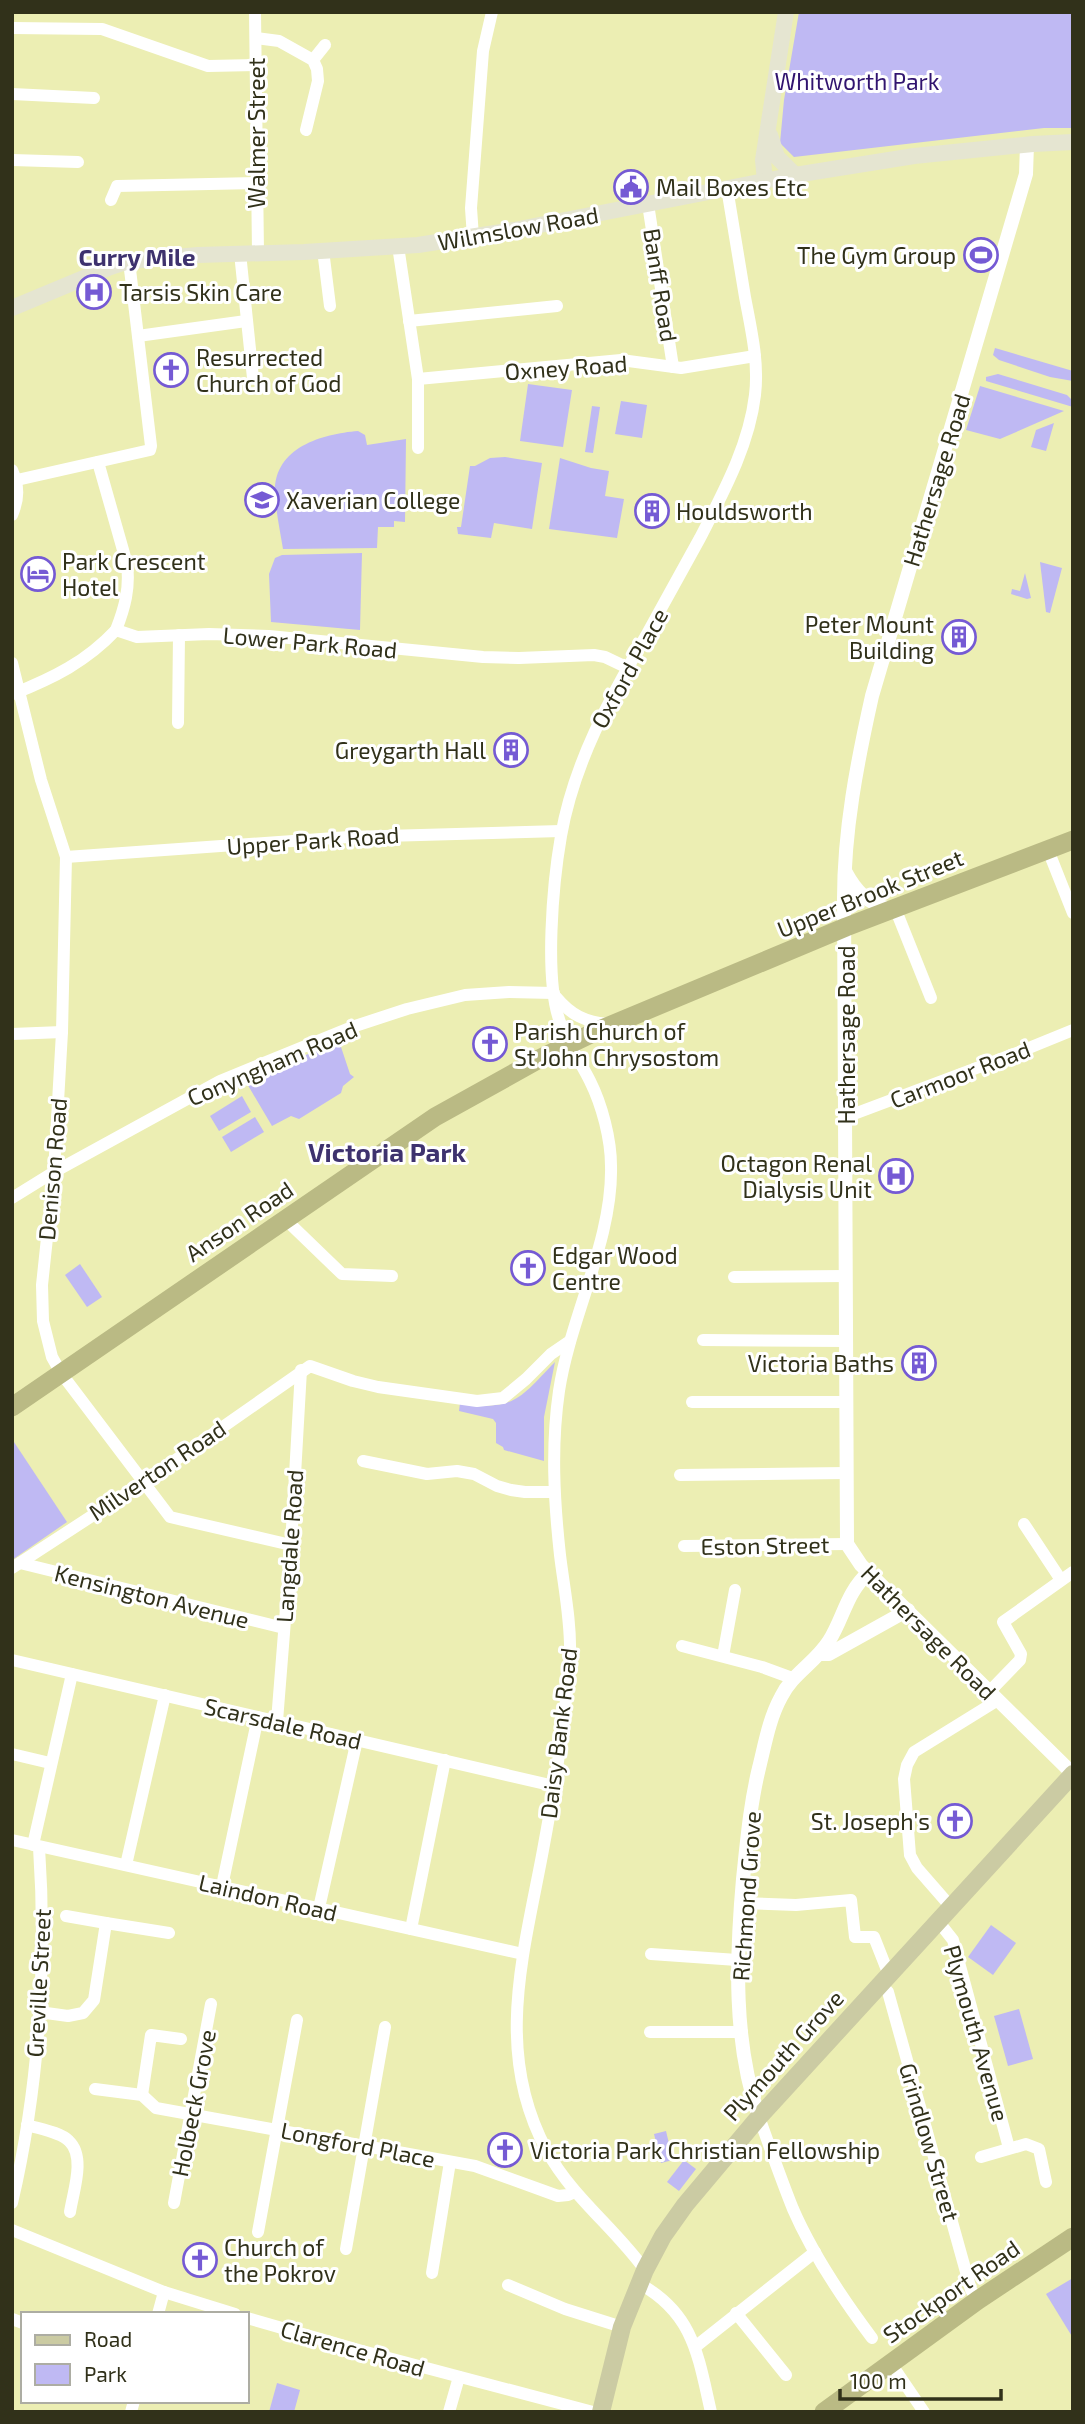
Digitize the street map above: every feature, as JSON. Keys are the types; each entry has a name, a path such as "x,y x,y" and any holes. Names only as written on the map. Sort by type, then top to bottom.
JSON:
{"highway":[{"name":"Upper Brook Street","path":"687,995 846,927 1073,840"},
{"name":"Anson Road","path":"12,1407 435,1117 569,1044 687,995"},
{"name":"Stockport Road","path":"824,2412 978,2300 1073,2237"}],"main road":[{"path":"765,181 763,160 786,12"},
{"path":"769,129 774,152 795,175"},
{"name":"Wilmslow Road","path":"12,308 129,261 159,257 398,246 473,237 795,175 914,156 1073,142"},
{"name":"Plymouth Grove","path":"601,2412 622,2327 663,2236 685,2205 759,2118 1073,1774"}],"street":[{"name":"Walmer Street","path":"255,12 258,253"},
{"path":"473,237 471,208 482,65 492,12"},
{"path":"12,28 102,29 208,66 256,65"},
{"path":"256,38 279,41 313,60 318,81 317,111 306,130"},
{"path":"313,60 325,45"},
{"path":"12,94 94,98"},
{"name":"Hathersage Road","path":"1027,144 1026,174 872,696 854,783 845,869 847,1544 855,1558 1073,1774"},
{"path":"12,160 78,162"},
{"path":"111,200 117,186 256,183"},
{"name":"Oxford Place","path":"569,1044 558,1016 554,993 553,908 561,831 582,760 595,729 700,537 735,467 755,402 755,356 727,188"},
{"name":"Banff Road","path":"648,204 673,367"},
{"path":"398,246 418,379 418,448"},
{"path":"323,250 330,306"},
{"path":"240,253 253,378"},
{"path":"12,515 18,493 15,475 98,462 147,451 151,446 129,261"},
{"path":"409,321 557,306"},
{"path":"138,336 246,321"},
{"name":"Oxney Road","path":"418,379 621,360 681,368 755,356"},
{"path":"16,693 75,665 98,649 116,629 125,607 129,579 127,564 98,462"},
{"name":"Lower Park Road","path":"116,629 137,637 269,636 483,657 594,655 605,656 628,668"},
{"path":"178,723 179,635"},
{"name":"Denison Road","path":"12,663 16,693 66,858 62,1032 54,1172 42,1284 43,1321 52,1357 61,1373 170,1517 291,1545"},
{"name":"Upper Park Road","path":"66,858 349,837 561,831"},
{"path":"1048,850 1073,913"},
{"path":"845,869 852,884 868,901 893,909 931,998"},
{"path":"554,993 566,1009 581,1019 614,1024"},
{"name":"Conyngham Road","path":"12,1198 220,1081 352,1027 407,1009 465,995 554,993"},
{"name":"Carmoor Road","path":"846,1117 1073,1030"},
{"path":"12,1034 62,1032"},
{"name":"Daisy Bank Road","path":"569,1044 593,1087 606,1129 611,1166 607,1207 596,1257 570,1341 560,1385 554,1436 554,1492 570,1653 554,1786 516,2001 516,2053 530,2111 548,2152 575,2192 643,2277 675,2311 695,2347 711,2412"},
{"path":"285,1219 342,1274 392,1276"},
{"path":"734,1277 846,1276"},
{"path":"703,1340 846,1341"},
{"path":"301,1370 310,1366 378,1387 477,1401 503,1398 551,1354 570,1341"},
{"name":"Milverton Road","path":"16,1565 144,1482 301,1370"},
{"name":"Langdale Road","path":"277,1721 301,1370"},
{"path":"692,1402 847,1402"},
{"path":"363,1461 427,1474 457,1471 474,1474 511,1490 554,1492"},
{"path":"680,1475 847,1473"},
{"path":"1024,1524 1061,1580"},
{"name":"Eston Street","path":"684,1546 847,1544"},
{"name":"Kensington Avenue","path":"16,1565 284,1628"},
{"name":"Richmond Grove","path":"869,1572 856,1584 832,1637 821,1654 792,1678 773,1713 749,1821 737,1960 742,2032 752,2099 794,2210 815,2252 872,2338"},
{"path":"951,1907 917,1868 910,1855 904,1779 906,1765 914,1752 994,1695 1020,1660 1021,1654 1003,1622 1073,1572"},
{"path":"723,1656 735,1590"},
{"name":"Richmond Grove","path":"821,1654 829,1654 908,1610"},
{"path":"682,1646 762,1667 792,1678"},
{"name":"Scarsdale Road","path":"12,1660 554,1786"},
{"name":"Greville Street","path":"12,2203 27,2125 39,2011 43,1899 36,1846 50,1763 72,1674"},
{"path":"126,1865 165,1695"},
{"path":"222,1886 258,1717"},
{"path":"319,1908 357,1740"},
{"path":"12,1754 50,1763"},
{"path":"411,1929 445,1760"},
{"name":"Laindon Road","path":"12,1840 523,1954"},
{"name":"Grindlow Street","path":"741,1903 796,1905 851,1900 855,1937 874,1937 972,2292 978,2300"},
{"path":"66,1916 169,1933"},
{"name":"Plymouth Avenue","path":"938,1922 953,1940 1009,2148"},
{"path":"39,2011 75,2015 83,2013 94,2000 106,1923"},
{"path":"651,1954 737,1960"},
{"name":"Holbeck Grove","path":"174,2203 211,2004"},
{"path":"258,2232 297,2020"},
{"path":"346,2249 384,2027"},
{"path":"650,2032 742,2032"},
{"path":"142,2095 147,2034 180,2039"},
{"name":"Longford Place","path":"95,2089 142,2095 156,2108 485,2168 558,2196 575,2192"},
{"path":"27,2125 69,2140 76,2151 77,2191 70,2212"},
{"name":"Plymouth Avenue","path":"981,2157 1026,2144 1039,2149 1046,2182"},
{"path":"432,2273 450,2162"},
{"path":"12,2230 164,2292 229,2312"},
{"path":"695,2347 815,2252"},
{"path":"508,2286 565,2309 622,2327"},
{"path":"159,2312 164,2292"},
{"path":"736,2313 786,2375"},
{"name":"Clarence Road","path":"248,2318 593,2412"},
{"path":"890,2362 922,2411"},
{"path":"449,2412 459,2377"}],"green space":[{"name":"Whitworth Park","path":"799,12 1073,12 1073,128 1044,128 794,157 780,143 784,100"},
{"path":"995,348 1073,371 1073,381 1050,377 999,360 993,355"},
{"path":"998,374 1067,395 1073,401 1073,407 986,381 986,377"},
{"path":"528,384 572,390 563,447 520,441"},
{"path":"980,386 1064,411 1000,439 966,430"},
{"path":"621,401 647,405 642,438 615,434"},
{"path":"592,406 600,407 593,453 585,452"},
{"path":"1054,423 1046,451 1031,447 1036,430"},
{"path":"358,431 365,435 367,445 406,439 405,522 394,521 394,527 378,527 377,548 283,549 275,494 276,478 282,465 302,446 315,440"},
{"path":"505,457 542,463 532,529 494,523 491,538 458,534 457,527 461,527 470,466 490,458"},
{"path":"560,458 609,471 605,496 624,499 617,538 549,529"},
{"path":"362,553 360,630 271,622 269,574 275,558 282,555"},
{"path":"1040,562 1062,568 1050,613 1046,612"},
{"path":"1025,573 1031,598 1027,599 1011,594 1012,589 1020,591"},
{"path":"339,1041 350,1074 354,1077 343,1086 341,1093 299,1119 291,1116 272,1126 246,1082"},
{"path":"242,1096 251,1112 219,1131 210,1116"},
{"path":"255,1117 264,1132 231,1152 222,1137"},
{"path":"80,1264 102,1297 87,1307 65,1275"},
{"path":"555,1362 544,1417 544,1461 504,1450 496,1443 496,1423 493,1419 459,1411 460,1403 493,1405 515,1399"},
{"path":"12,1439 67,1522 12,1560"},
{"path":"991,1925 1016,1943 993,1975 968,1957"},
{"path":"1019,2009 1033,2059 1008,2066 994,2016"},
{"path":"666,2131 673,2160 661,2163 654,2134"},
{"path":"684,2160 696,2169 679,2191 667,2182"},
{"path":"1073,2278 1073,2338 1046,2294"},
{"path":"277,2383 300,2390 294,2412 269,2412"}],"place":[{"name":"Mail Boxes Etc","path":"631,187"},
{"name":"The Gym Group","path":"981,255"},
{"name":"Tarsis Skin Care","path":"94,292"},
{"name":"Resurrected Church of God","path":"171,370"},
{"name":"Xaverian College","path":"262,500"},
{"name":"Houldsworth","path":"652,511"},
{"name":"Park Crescent Hotel","path":"38,574"},
{"name":"Peter Mount Building","path":"959,637"},
{"name":"Greygarth Hall","path":"511,750"},
{"name":"Parish Church of St John Chrysostom","path":"490,1044"},
{"name":"Octagon Renal Dialysis Unit","path":"896,1176"},
{"name":"Edgar Wood Centre","path":"528,1268"},
{"name":"Victoria Baths","path":"919,1363"},
{"name":"St. Joseph's","path":"955,1821"},
{"name":"Victoria Park Christian Fellowship","path":"505,2150"},
{"name":"Church of the Pokrov","path":"200,2260"}],"district":[{"name":"Curry Mile","path":"137,256"},
{"name":"Victoria Park","path":"387,1151"}]}
